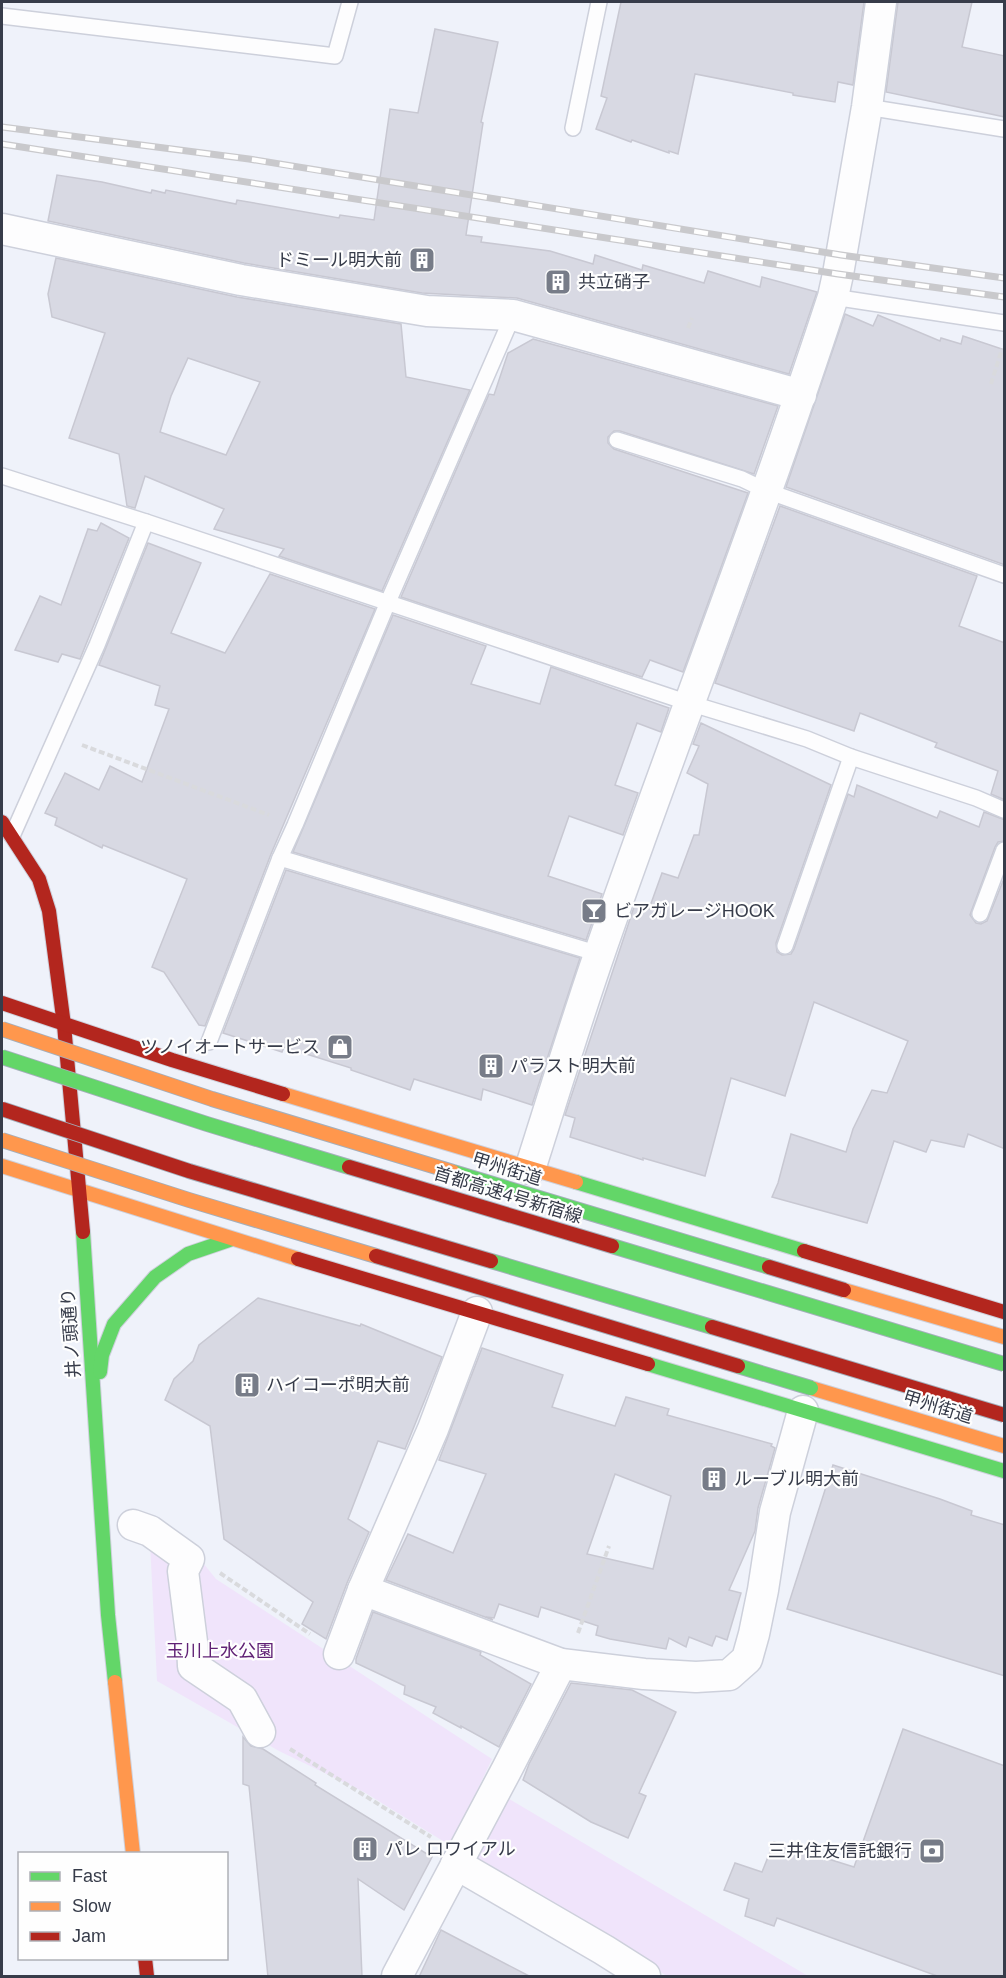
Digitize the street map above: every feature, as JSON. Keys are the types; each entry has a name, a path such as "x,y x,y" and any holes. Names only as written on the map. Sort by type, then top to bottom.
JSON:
{"main road":[{"name":"井ノ頭通り","path":"2,822 39,879 49,911 64,1025 80,1191 108,1615 133,1852"},
{"path":"2,1003 183,1064 1005,1312"},
{"name":"甲州街道","path":"2,1029 212,1099 1005,1337"},
{"name":"首都高速4号新宿線","path":"2,1057 207,1124 1005,1364"},
{"path":"2,1109 189,1170 1005,1415"},
{"name":"甲州街道","path":"2,1140 807,1399 1005,1446"},
{"path":"2,1166 232,1239 477,1312 807,1399 1005,1471"},
{"path":"96,1442 97,1401 102,1355 114,1324 154,1277 188,1254 232,1239"},
{"path":"145,1960 147,1977"}],"street":[{"path":"530,1169 599,954 768,491 833,297 867,107 881,2"},
{"path":"2,229 241,280 404,308 513,315 801,395"},
{"path":"339,1654 363,1590 433,1429 477,1312"},
{"path":"363,1590 561,1664 644,1674 696,1677 729,1675 747,1659 763,1590 775,1512 807,1399"},
{"path":"134,1525 150,1531 189,1559 183,1571 193,1666 242,1699 260,1732"},
{"path":"397,1977 561,1664"},
{"path":"456,1864 604,1950 645,1977"}],"lane":[{"path":"2,16 335,56 350,2"},
{"path":"573,128 599,2"},
{"path":"867,107 1005,129"},
{"path":"833,297 1005,323"},
{"path":"209,1042 280,858 513,315"},
{"path":"617,440 742,479 768,491 1005,575"},
{"path":"2,476 689,703 807,739 851,757 976,798 1005,810"},
{"path":"12,836 97,645 146,522"},
{"path":"784,945 851,757"},
{"path":"980,914 1005,850"},
{"path":"280,858 599,954"}],"path":[{"path":"991,384 1005,342"},
{"path":"57,736 295,825"},
{"path":"561,1664 571,1652 609,1546"},
{"path":"211,1567 339,1654"},
{"path":"260,1732 453,1851 456,1864"}],"green space":[{"name":"玉川上水公園","path":"149,1523 199,1558 216,1579 492,1759 451,1846 364,1792 279,1751 157,1681"},
{"path":"506,1797 808,1976 667,1976 475,1858"}],"building":[{"path":"621,2 864,2 853,85 838,82 835,102 695,74 678,154 632,140 631,142 596,129 607,98 601,96"},
{"path":"898,2 972,2 962,47 1005,56 1005,117 886,92"},
{"path":"435,29 498,42 481,122 483,123 466,235 482,237 481,242 550,251 593,264 595,255 642,270 643,265 704,283 708,271 760,287 762,277 817,292 789,374 517,298 422,293 244,263 48,221 57,175 151,193 152,190 165,193 166,190 236,204 237,200 339,218 340,215 374,220 390,109 418,113"},
{"path":"56,258 237,297 401,324 406,377 470,390 382,591 279,556 284,549 214,529 224,509 145,476 135,508 127,506 119,454 69,438 105,333 52,317 48,294","holes":["188,358 260,382 226,455 160,432 171,396"]},
{"path":"845,314 873,326 878,315 940,341 941,338 961,344 963,336 1005,350 1005,565 786,487"},
{"path":"533,339 778,406 754,474 620,431 614,431 608,437 608,443 614,449 748,493 683,672 650,660 642,677 401,597 489,394 494,395 508,353"},
{"path":"780,506 977,576 959,626 1005,643 1005,800 991,794 998,771 935,747 937,743 860,713 854,731 715,683"},
{"path":"101,523 129,538 80,659 62,654 58,662 15,650 40,596 61,605 88,529 97,531"},
{"path":"148,543 201,563 171,633 225,653 270,574 375,609 271,854 205,1026 199,1025 164,972 152,967 187,879 103,845 102,848 55,825 57,818 45,813 65,773 99,790 110,766 142,782 169,709 155,705 160,686 99,665"},
{"path":"393,615 486,646 471,684 540,704 551,667 669,708 661,732 637,723 615,785 638,793 623,835 569,816 548,876 602,894 586,940 293,852"},
{"path":"701,723 831,785 776,943 777,952 782,955 791,954 794,949 848,794 854,797 857,785 937,818 940,811 979,827 984,812 1005,820 1005,841 998,842 995,847 970,915 976,923 981,924 987,921 1005,876 1005,1149 968,1134 964,1147 931,1140 926,1152 894,1141 867,1223 772,1197 791,1134 846,1152 853,1129 872,1090 887,1093 908,1041 814,1002 785,1096 731,1078 705,1176 643,1158 643,1160 570,1137 575,1118 565,1115 635,904 649,909 662,873 678,878 694,835 699,835 708,784 687,773 699,746 693,744"},
{"path":"286,870 580,958 532,1105 483,1089 481,1100 414,1079 410,1090 284,1047 282,1052 223,1033"},
{"path":"258,1298 360,1326 361,1324 442,1357 405,1449 378,1441 348,1519 369,1532 326,1639 302,1624 313,1602 224,1539 210,1426 165,1400 174,1379 193,1361 199,1345"},
{"path":"482,1348 563,1375 552,1407 615,1426 626,1397 669,1409 667,1415 772,1444 771,1446 775,1448 758,1508 755,1531 729,1590 741,1593 727,1640 716,1636 712,1646 689,1637 686,1647 669,1638 666,1649 596,1635 598,1626 541,1607 538,1617 499,1604 494,1618 486,1617 493,1620 386,1580 408,1534 453,1553 486,1474 439,1460","holes":["615,1474 671,1496 653,1569 587,1554"]},
{"path":"833,1465 940,1499 972,1511 971,1515 1005,1525 1005,1676 787,1609"},
{"path":"373,1612 481,1652 480,1655 531,1684 499,1747 433,1713 436,1707 404,1694 405,1686 356,1663"},
{"path":"571,1683 632,1690 676,1712 639,1793 646,1796 628,1838 591,1822 523,1780"},
{"name":"三井住友信託銀行","path":"903,1729 1005,1766 1005,1977 940,1977 777,1918 774,1926 745,1916 749,1899 724,1890 735,1863 762,1872 774,1842 854,1867"},
{"path":"243,1737 251,1746 263,1749 316,1783 315,1785 432,1857 404,1910 358,1879 362,1977 268,1977 249,1786 243,1784"},
{"path":"441,1930 531,1977 419,1977"}],"railway":[{"path":"2,127 249,159 841,255 1004,278"},
{"path":"2,144 838,274 1004,297"}],"traffic: fast":[{"path":"2,1057 207,1124 349,1167"},
{"path":"453,1172 769,1267"},
{"path":"576,1182 804,1251"},
{"path":"83,1232 108,1615 115,1682"},
{"path":"100,1372 102,1355 114,1324 155,1277 188,1254 232,1239"},
{"path":"612,1246 1004,1364"},
{"path":"491,1261 712,1327"},
{"path":"648,1364 1004,1471"},
{"path":"738,1366 811,1388"}],"traffic: slow":[{"path":"2,1029 212,1099 453,1172"},
{"path":"283,1094 576,1182"},
{"path":"2,1140 189,1200 376,1256"},
{"path":"2,1166 298,1259"},
{"path":"844,1290 1004,1337"},
{"path":"811,1388 1004,1446"},
{"path":"115,1682 133,1852"}],"traffic: jam":[{"path":"2,822 39,879 49,911 64,1025 83,1232"},
{"path":"2,1003 172,1060 283,1094"},
{"path":"2,1109 189,1171 491,1261"},
{"path":"349,1167 612,1246"},
{"path":"804,1251 1004,1312"},
{"path":"376,1256 738,1366"},
{"path":"298,1259 648,1364"},
{"path":"769,1267 844,1290"},
{"path":"712,1327 1004,1415"},
{"path":"145,1960 147,1976"}],"place":[{"name":"ドミール明大前","path":"422,260"},
{"name":"共立硝子","path":"558,282"},
{"name":"ビアガレージHOOK","path":"594,911"},
{"name":"ツノイオートサービス","path":"340,1047"},
{"name":"パラスト明大前","path":"491,1066"},
{"name":"ハイコーポ明大前","path":"247,1385"},
{"name":"ルーブル明大前","path":"714,1479"},
{"name":"パレ ロワイアル","path":"365,1849"},
{"name":"三井住友信託銀行","path":"932,1851"}]}
